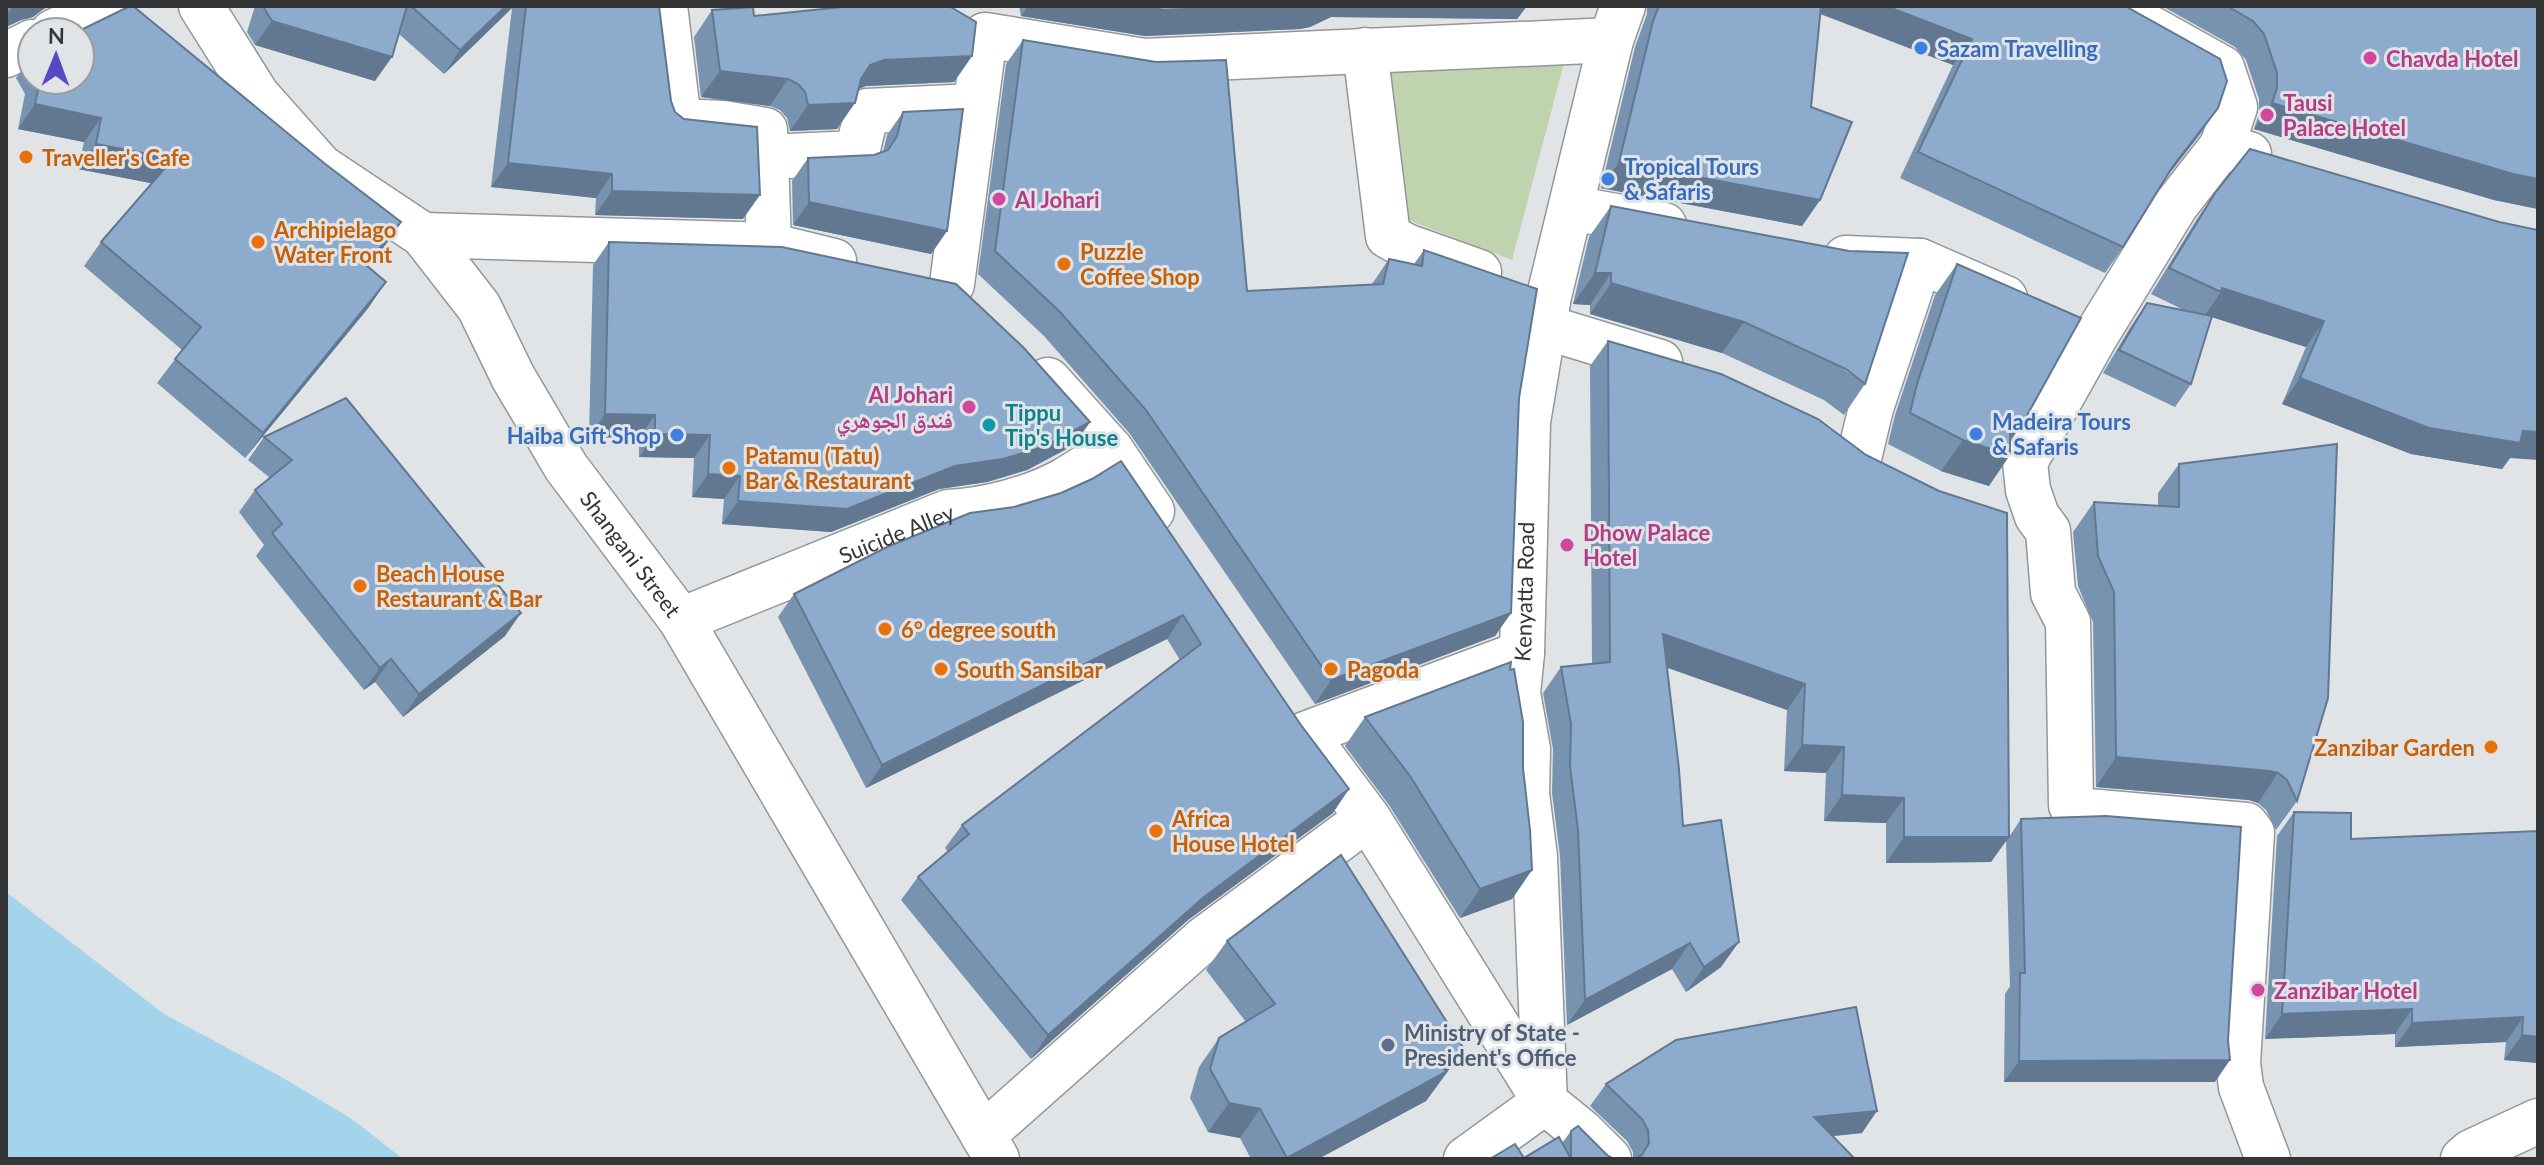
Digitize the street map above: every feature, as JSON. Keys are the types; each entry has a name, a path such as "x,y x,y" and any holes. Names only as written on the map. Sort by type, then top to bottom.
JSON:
{"street":[{"path":"86,16 106,6"},
{"name":"Shangani Street","path":"201,6 257,95 321,167 423,235 479,307 513,377 566,467 681,620 990,1147"},
{"path":"665,6 679,121 723,123 765,130 769,245"},
{"path":"2111,6 2222,68 2235,107 2222,146 2176,205 2066,324 2025,462 2028,490 2037,516 2048,531 2053,593 2068,622 2071,805 2076,810 2246,825 2252,833 2238,1063 2244,1095 2268,1159"},
{"path":"948,13 991,20 1144,61 1365,50 1617,23"},
{"path":"910,276 975,106 991,20"},
{"name":"Kenyatta Road","path":"1545,1102 1535,857 1527,794 1528,749 1518,693 1522,653 1528,422 1547,312 1617,23"},
{"path":"1365,50 1388,236 1547,312 1697,372"},
{"path":"766,157 857,153 867,111 975,106"},
{"path":"2222,146 2281,163"},
{"path":"1572,208 1710,234"},
{"path":"423,235 769,245 910,276 983,313"},
{"path":"1801,251 1832,257 1920,261 2066,324"},
{"path":"1825,432 1878,467 1871,408 1920,261"},
{"path":"1025,352 1111,450 1173,541"},
{"name":"Suicide Alley","path":"681,620 948,512 1004,503 1061,483 1111,450"},
{"path":"1990,512 2048,531"},
{"path":"1522,653 1296,721 1368,818 1545,1102 1609,1159"},
{"path":"990,1147 1204,939 1368,818"},
{"path":"1466,1159 1545,1102"},
{"path":"2463,1159 2471,1152 2538,1121"}],"green space":[{"path":"1383,56 1564,63 1512,260 1408,220"}],"water":[{"path":"6,892 164,1014 352,1119 403,1159 6,1159"}],"building":[{"path":"133,6 401,222 366,265 386,282 263,433 175,359 201,327 101,242 173,159 96,144 101,118 35,104 37,96 96,96 96,23"},
{"path":"265,6 407,6 392,57 272,21"},
{"path":"411,6 506,6 460,50"},
{"path":"526,6 659,6 675,112 684,119 757,127 760,195 612,191 612,174 508,163"},
{"path":"852,6 949,6 976,22 972,56 884,60 870,65 861,79 855,103 808,105 805,92 788,79 720,71 712,10 753,7 754,16"},
{"path":"1141,6 1247,6 1164,10"},
{"path":"1659,6 1821,6 1811,107 1852,122 1820,200 1619,162"},
{"path":"1886,6 2125,6 2220,59 2227,81 2218,108 2173,166 2123,247 1918,152 1972,39"},
{"path":"2227,6 2538,6 2538,179 2272,103 2277,88 2277,73 2264,34 2253,21"},
{"path":"1023,40 1156,62 1226,60 1247,291 1383,284 1389,259 1422,266 1424,250 1537,289 1519,398 1511,613 1331,680 1146,410 1060,312 995,251"},
{"path":"963,109 947,231 809,202 808,158 874,155 888,150 897,136 903,112"},
{"path":"2250,149 2499,222 2538,230 2538,432 2523,431 2520,443 2429,428 2300,378 2324,321 2222,288 2221,292 2169,268 2215,193"},
{"path":"1611,206 1849,251 1908,253 1865,384 1846,369 1744,322 1611,283 1611,273 1595,273"},
{"path":"609,242 782,247 956,284 1023,347 1090,422 1043,447 1003,459 955,466 847,509 738,501 740,476 708,474 710,435 655,434 655,415 605,414"},
{"path":"1957,264 2081,318 2025,419 2010,419 2010,455 1963,440 1910,413"},
{"path":"2147,303 2212,316 2191,384 2119,350"},
{"path":"1608,341 1721,374 1818,419 1866,455 1939,491 2007,513 2009,837 1904,837 1904,798 1842,795 1844,747 1802,745 1805,684 1663,634 1683,826 1721,820 1739,942 1704,967 1690,943 1585,1000 1578,830 1570,767 1571,724 1561,667 1610,662"},
{"path":"346,398 521,613 419,694 391,659 380,668 272,533 282,524 255,490 292,460 264,437"},
{"path":"2337,444 2328,698 2297,801 2287,780 2270,771 2116,757 2114,592 2098,556 2094,502 2179,507 2179,464"},
{"path":"1121,461 1301,725 1349,789 1204,897 1048,1035 918,877 969,834 962,825 1201,644 1183,615 882,765 794,594 887,547 970,513 1014,507 1061,493"},
{"path":"1511,662 1510,670 1514,669 1523,722 1523,768 1532,870 1480,889 1410,776 1365,717"},
{"path":"2294,812 2351,813 2351,839 2538,831 2538,1037 2522,1035 2523,1017 2412,1023 2412,1009 2282,1014"},
{"path":"2106,816 2241,827 2228,1040 2230,1060 2019,1061 2020,973 2025,973 2021,819"},
{"path":"1341,855 1464,1049 1440,1062 1446,1072 1287,1158 1260,1109 1229,1103 1210,1069 1219,1038 1275,1004 1227,941"},
{"path":"1856,1007 1877,1111 1814,1117 1855,1159 1634,1159 1642,1155 1649,1143 1648,1130 1642,1119 1606,1084 1676,1040"},
{"path":"1578,1126 1614,1159 1571,1159 1571,1131"},
{"path":"1559,1137 1571,1159 1490,1159 1515,1144 1524,1158"}],"place":[{"name":"Sazam Travelling","path":"1921,48"},
{"name":"Chavda Hotel","path":"2370,58"},
{"name":"Tausi Palace Hotel","path":"2267,115"},
{"name":"Traveller's Cafe","path":"26,157"},
{"name":"Tropical Tours & Safaris","path":"1608,179"},
{"name":"Al Johari","path":"999,199"},
{"name":"Archipielago Water Front","path":"258,242"},
{"name":"Puzzle Coffee Shop","path":"1064,264"},
{"name":"Al Johari فندق الجوهري","path":"969,407"},
{"name":"Tippu Tip's House","path":"989,425"},
{"name":"Madeira Tours & Safaris","path":"1976,434"},
{"name":"Haiba Gift Shop","path":"677,435"},
{"name":"Patamu (Tatu) Bar & Restaurant","path":"729,468"},
{"name":"Dhow Palace Hotel","path":"1567,545"},
{"name":"Beach House Restaurant & Bar","path":"360,586"},
{"name":"6° degree south","path":"885,629"},
{"name":"South Sansibar","path":"941,669"},
{"name":"Pagoda","path":"1331,669"},
{"name":"Zanzibar Garden","path":"2491,747"},
{"name":"Africa House Hotel","path":"1156,831"},
{"name":"Zanzibar Hotel","path":"2258,990"},
{"name":"Ministry of State - President's Office","path":"1388,1045"}]}
